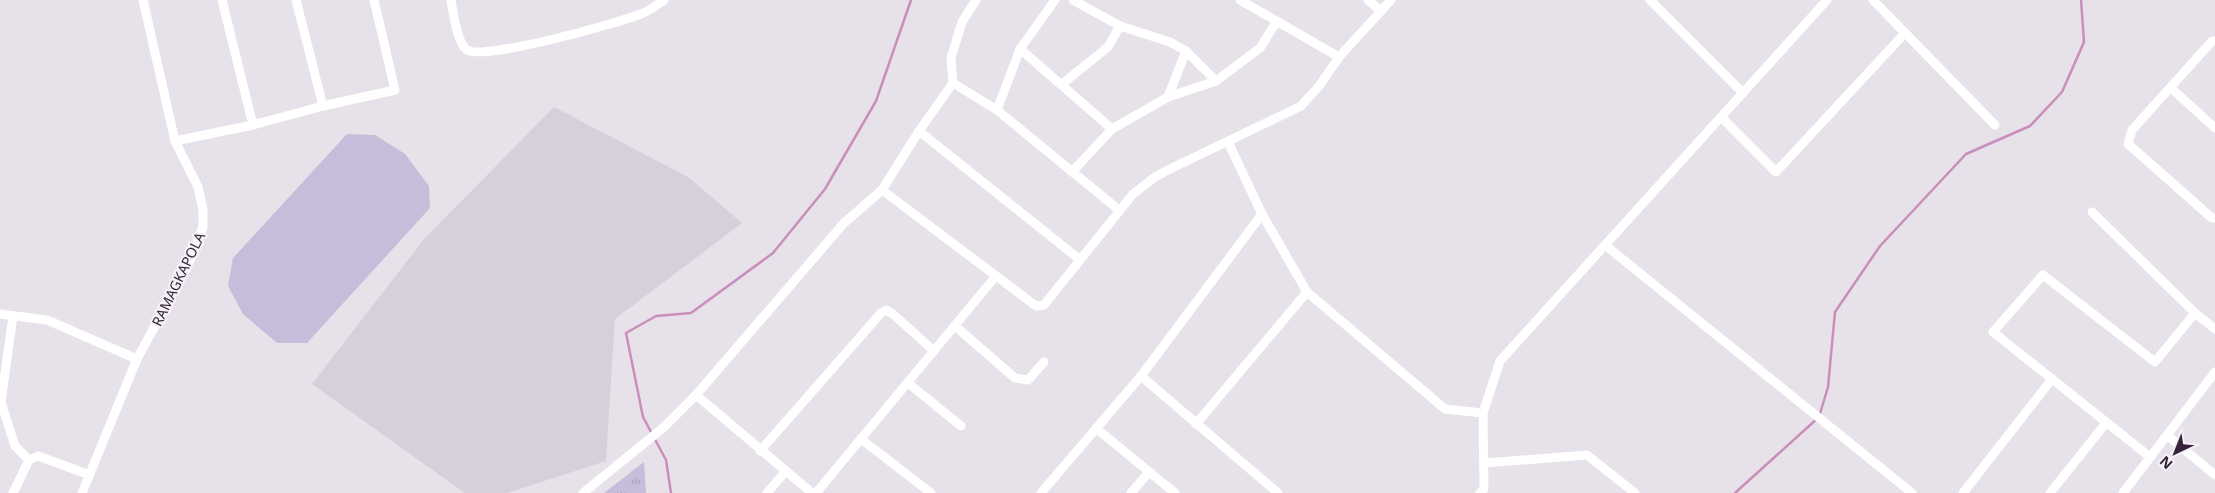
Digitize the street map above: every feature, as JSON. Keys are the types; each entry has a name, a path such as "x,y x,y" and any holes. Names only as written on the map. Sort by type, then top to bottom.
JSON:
{"street":[{"name":"RAMAGKAPOLA","path":"82,493 137,359 189,262 204,228 203,210 198,187 175,141 143,0"},
{"path":"222,0 253,125"},
{"path":"296,0 323,106"},
{"path":"175,141 253,125 323,106 395,90 374,0"},
{"path":"451,0 460,39 466,50 476,54 521,47 643,13 664,0"},
{"path":"583,493 663,428 696,395 844,223 882,190 919,131 953,83 951,58 962,22 976,0"},
{"path":"997,110 1020,49 1056,0"},
{"path":"1072,0 1120,26 1170,42 1186,51 1216,81"},
{"path":"1240,0 1338,56"},
{"path":"1368,0 1381,11"},
{"path":"882,190 995,277 1031,303 1041,306 1048,301 1079,259 1133,194 1155,177 1301,106 1320,85 1338,56 1391,0"},
{"path":"1650,0 1743,93"},
{"path":"1480,493 1484,489 1483,413 1500,361 1827,0"},
{"path":"1873,0 1995,125"},
{"path":"1072,172 1112,129 1168,97 1216,81 1260,48 1277,21"},
{"path":"1062,84 1108,47 1120,26"},
{"path":"1721,117 1776,172 1905,33"},
{"path":"2215,41 2212,42 2132,130 2128,144 2212,218 2215,218"},
{"path":"1020,49 1112,129"},
{"path":"1168,97 1186,51"},
{"path":"953,83 997,110 1120,210"},
{"path":"2171,88 2215,128"},
{"path":"919,131 1079,259"},
{"path":"1228,142 1262,214 1307,292 1445,409 1483,413"},
{"path":"2092,212 2194,313 2215,329"},
{"path":"1041,493 1141,376 1262,214"},
{"path":"1605,245 1912,493"},
{"path":"2150,457 1994,332 2044,275 2155,362 2194,313"},
{"path":"816,493 995,277"},
{"path":"1196,424 1307,292"},
{"path":"760,451 881,313 886,310 893,314 934,351"},
{"path":"0,314 55,323 137,359"},
{"path":"13,316 1,402 15,446 29,460"},
{"path":"954,326 1015,378 1028,380 1044,362"},
{"path":"2123,493 2215,372"},
{"path":"1141,376 1278,493"},
{"path":"1963,493 2052,379"},
{"path":"908,383 961,426"},
{"path":"696,395 812,493"},
{"path":"2050,493 2106,423"},
{"path":"1097,429 1175,493"},
{"path":"2168,436 2215,474"},
{"path":"861,439 932,493"},
{"path":"13,493 29,460 38,456 90,475"},
{"path":"1484,462 1587,456 1635,493"},
{"path":"768,493 786,471"},
{"path":"1131,493 1149,472"}],"shaded area":[{"path":"554,107 688,177 742,223 615,319 606,461 507,493 465,493 312,384 425,238"}],"green space":[{"path":"347,134 375,135 405,154 429,186 430,208 307,343 277,343 243,314 228,286 233,258"},
{"path":"644,462 646,493 604,493"}],"waterway":[{"path":"671,493 666,460 643,417 626,333 656,316 691,313 773,253 825,189 876,101 911,0"},
{"path":"1735,493 1819,417 1828,387 1835,312 1880,246 1966,154 2030,126 2062,92 2084,42 2081,0"}]}
